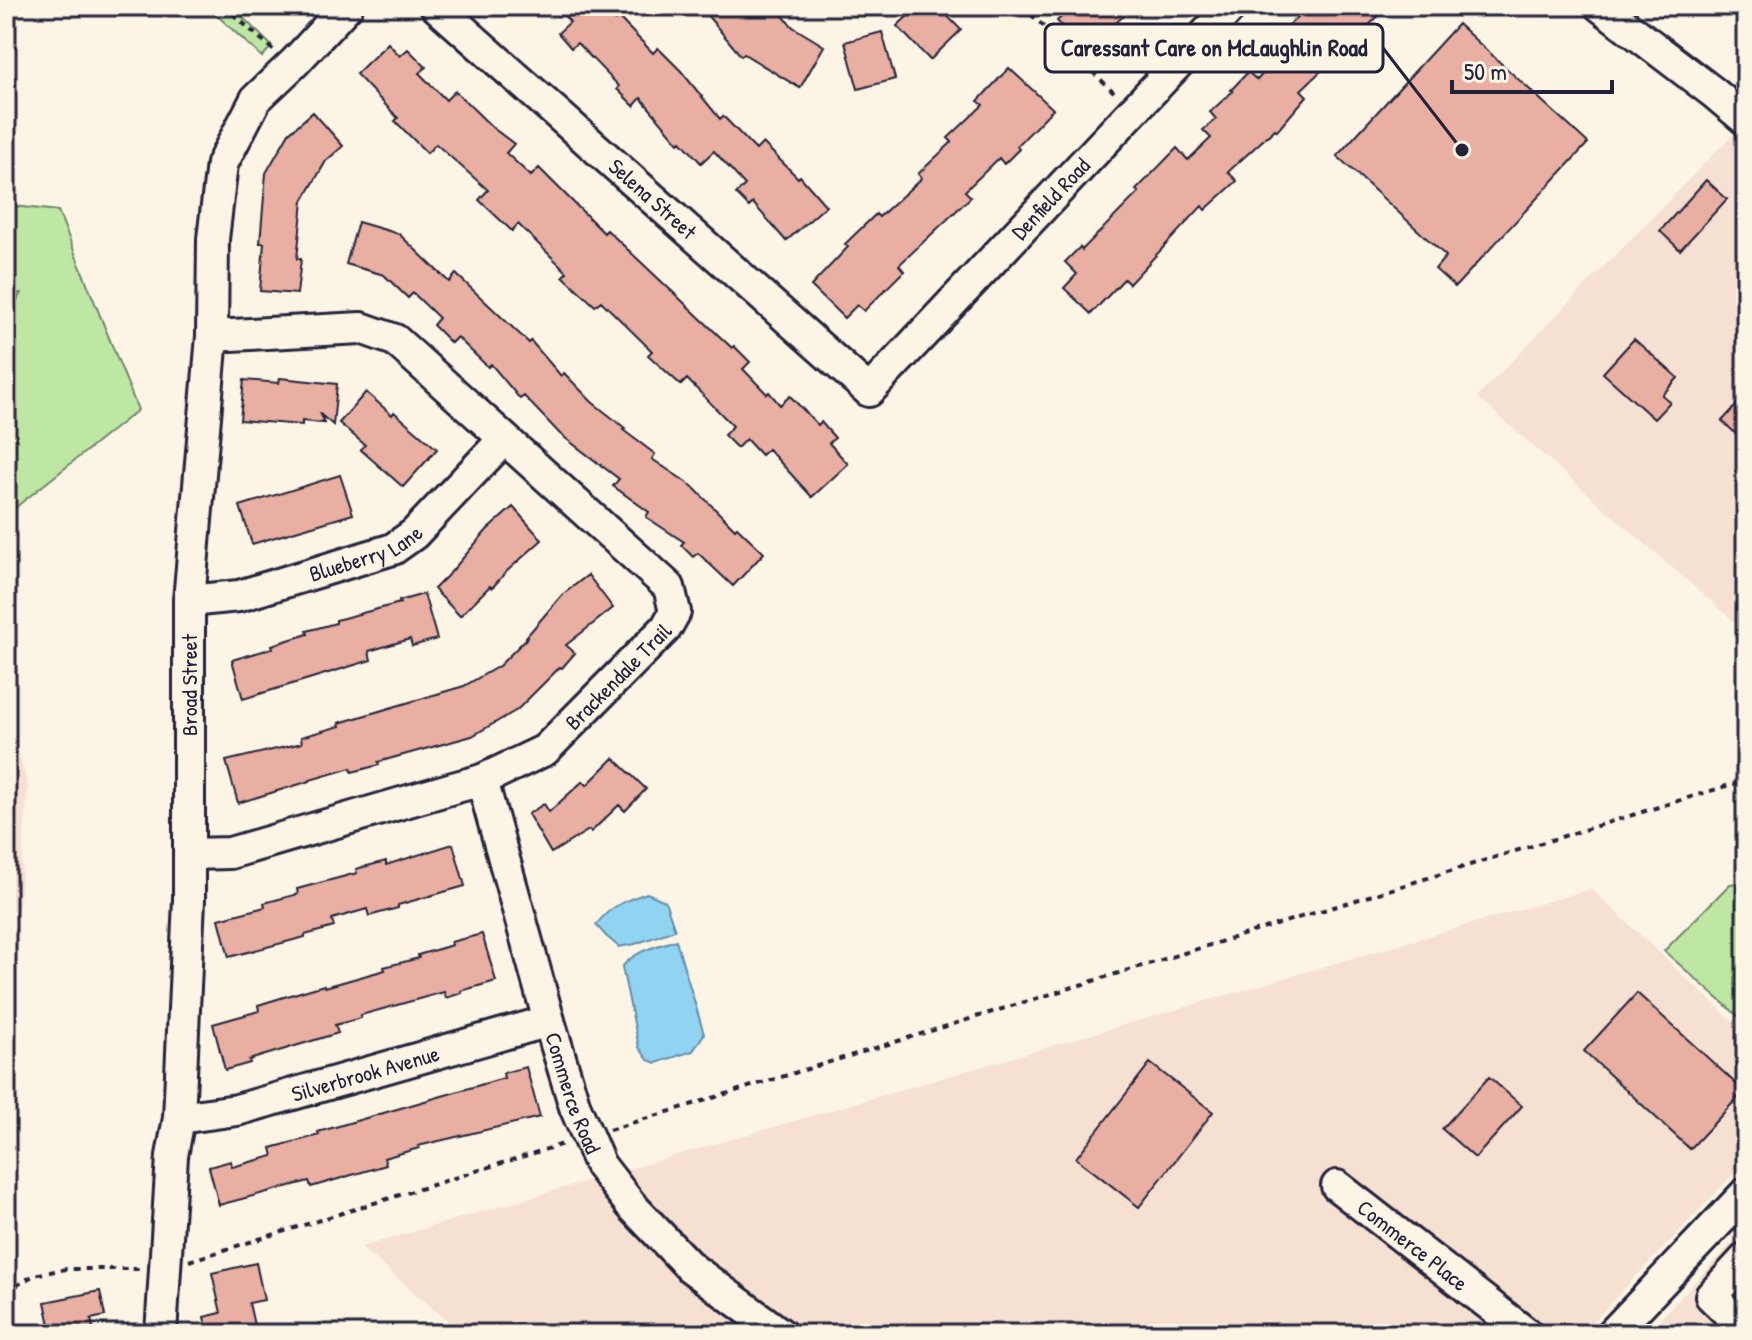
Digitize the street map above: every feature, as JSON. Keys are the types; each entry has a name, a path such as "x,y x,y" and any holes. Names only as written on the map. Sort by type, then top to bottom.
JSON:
{"street":[{"name":"Broad Street","path":"161,1334 172,1156 179,1118 190,854 189,601 212,336 213,239 222,164 256,99 347,6"},
{"name":"Selena Street","path":"436,6 869,391"},
{"name":"Denfield Road","path":"869,391 1232,6"},
{"path":"1600,6 1746,120"},
{"name":"Brackendale Trail","path":"190,854 230,853 482,780 545,750 666,628 675,612 669,587 395,340 361,328 212,336"},
{"name":"Blueberry Lane","path":"189,601 239,596 393,549 414,534 504,439"},
{"name":"Commerce Road","path":"482,780 549,1021 586,1137 600,1165 631,1205 690,1267 781,1334"},
{"name":"Silverbrook Avenue","path":"179,1118 237,1110 549,1021"},
{"name":"Commerce Place","path":"1337,1186 1527,1334"},
{"path":"1612,1334 1746,1193"},
{"path":"1746,1258 1711,1296 1746,1330"}],"path":[{"path":"224,6 275,52 295,62"},
{"path":"1022,6 1134,111"},
{"path":"6,1292 34,1275 66,1269 165,1268 1746,780"}],"shaded area":[{"path":"1746,121 1746,632 1477,397"},
{"path":"6,709 28,786 19,906 6,916"},
{"path":"1591,889 1746,1034 1746,1161 1581,1334 463,1334 361,1247"},
{"path":"1746,1228 1746,1334 1646,1334"}],"green space":[{"path":"207,6 231,6 272,46 262,57"},
{"path":"6,78 15,81 14,206 58,211 138,410 6,515 6,320 21,293 6,295"},
{"path":"1746,882 1746,1023 1664,951 1730,884"}],"water":[{"path":"647,893 665,901 675,930 619,947 596,925 619,904"},
{"path":"676,940 704,1034 693,1051 656,1063 648,1060 639,1047 622,967 640,953"}],"building":[{"path":"556,6 603,6 615,20 618,17 653,53 658,48 681,71 720,119 723,116 756,150 763,143 798,178 800,176 826,206 786,241 753,203 749,207 736,194 745,185 714,151 701,163 681,141 679,143 641,98 634,106 577,43 571,48 558,33 570,22"},
{"path":"717,6 774,6 793,27 824,46 800,88 744,54 741,56 707,15"},
{"path":"902,6 938,6 961,30 930,60 897,26 910,14"},
{"path":"1073,6 1134,6 1102,36 1114,48 1098,63 1057,21"},
{"path":"1309,6 1389,6 1301,90 1307,96 1277,131 1275,129 1228,172 1237,181 1205,210 1202,206 1129,284 1124,279 1091,314 1064,288 1077,274 1065,262 1080,247 1082,250 1139,192 1136,190 1177,148 1188,160 1211,138 1203,130 1216,119 1210,112 1248,72 1257,80 1279,56 1276,52 1292,37 1285,29"},
{"path":"1458,24 1588,143 1455,287 1435,269 1446,256 1337,156"},
{"path":"882,32 895,79 858,89 845,42"},
{"path":"388,43 400,56 408,49 426,67 419,73 446,100 455,91 514,144 506,153 531,176 539,168 604,233 607,230 732,348 734,346 750,362 743,369 767,394 769,392 780,405 790,396 818,425 821,422 835,438 829,443 848,464 812,497 768,449 761,455 746,439 737,448 724,435 733,426 687,379 681,385 648,355 652,351 601,301 595,306 563,276 567,272 518,224 512,231 479,200 488,190 436,144 427,153 395,121 398,118 356,74"},
{"path":"1009,68 1053,109 1004,164 999,158 965,191 971,197 899,265 904,271 864,311 857,305 844,318 811,286 848,247 845,244 876,214 879,217 922,178 918,174 952,142 948,138 983,105 978,101"},
{"path":"313,112 343,146 326,161 303,201 297,294 260,291 264,243 260,243 266,173 289,133"},
{"path":"1706,180 1727,199 1680,250 1660,231"},
{"path":"358,222 399,234 449,282 456,274 529,343 531,341 561,376 564,373 592,402 625,428 623,430 655,454 652,459 692,486 764,553 733,586 698,553 693,557 681,545 684,542 646,517 649,512 613,486 619,479 560,434 524,396 520,399 491,364 488,367 457,337 451,343 433,325 439,318 413,293 408,298 384,275 346,264"},
{"path":"1634,339 1678,378 1662,395 1670,402 1654,419 1603,373"},
{"path":"280,378 337,384 333,425 321,415 324,423 302,421 302,425 240,420 244,380 279,383"},
{"path":"366,392 437,449 403,487 361,450 365,445 339,423"},
{"path":"1746,395 1746,443 1722,421"},
{"path":"340,475 353,514 252,544 240,506"},
{"path":"513,507 542,540 460,616 434,589 487,530"},
{"path":"588,575 613,608 566,645 575,653 517,710 472,736 378,762 379,765 352,772 351,768 238,803 226,761 302,743 301,737 340,726 339,723 464,686 499,666 562,595"},
{"path":"424,594 437,639 412,646 410,639 369,651 371,660 243,699 232,660 273,648 272,645 308,634 307,631 336,623 336,620"},
{"path":"614,758 646,789 625,811 619,805 591,832 589,830 551,853 528,814 544,804 549,812 583,781 587,785"},
{"path":"453,844 465,886 369,916 367,909 332,919 334,927 229,957 219,919 265,907 264,903 298,894 297,889 357,873 356,869 386,861 386,865"},
{"path":"482,934 496,981 446,998 444,992 361,1015 361,1018 335,1025 338,1033 225,1070 213,1024 259,1011 258,1005 385,970 384,967 452,945 451,942"},
{"path":"1637,993 1744,1091 1690,1149 1584,1051"},
{"path":"1150,1063 1213,1112 1139,1207 1076,1158"},
{"path":"526,1067 540,1117 418,1146 384,1158 386,1165 311,1187 309,1181 219,1205 209,1167 231,1161 232,1167 273,1156 271,1148 504,1078 503,1073"},
{"path":"1489,1077 1522,1106 1475,1158 1442,1129"},
{"path":"256,1263 264,1300 249,1303 256,1334 208,1334 204,1317 221,1313 212,1273"},
{"path":"100,1291 105,1316 91,1319 94,1332 52,1334 45,1302"}],"place":[{"name":"Caressant Care on McLaughlin Road","path":"1462,150"}]}
